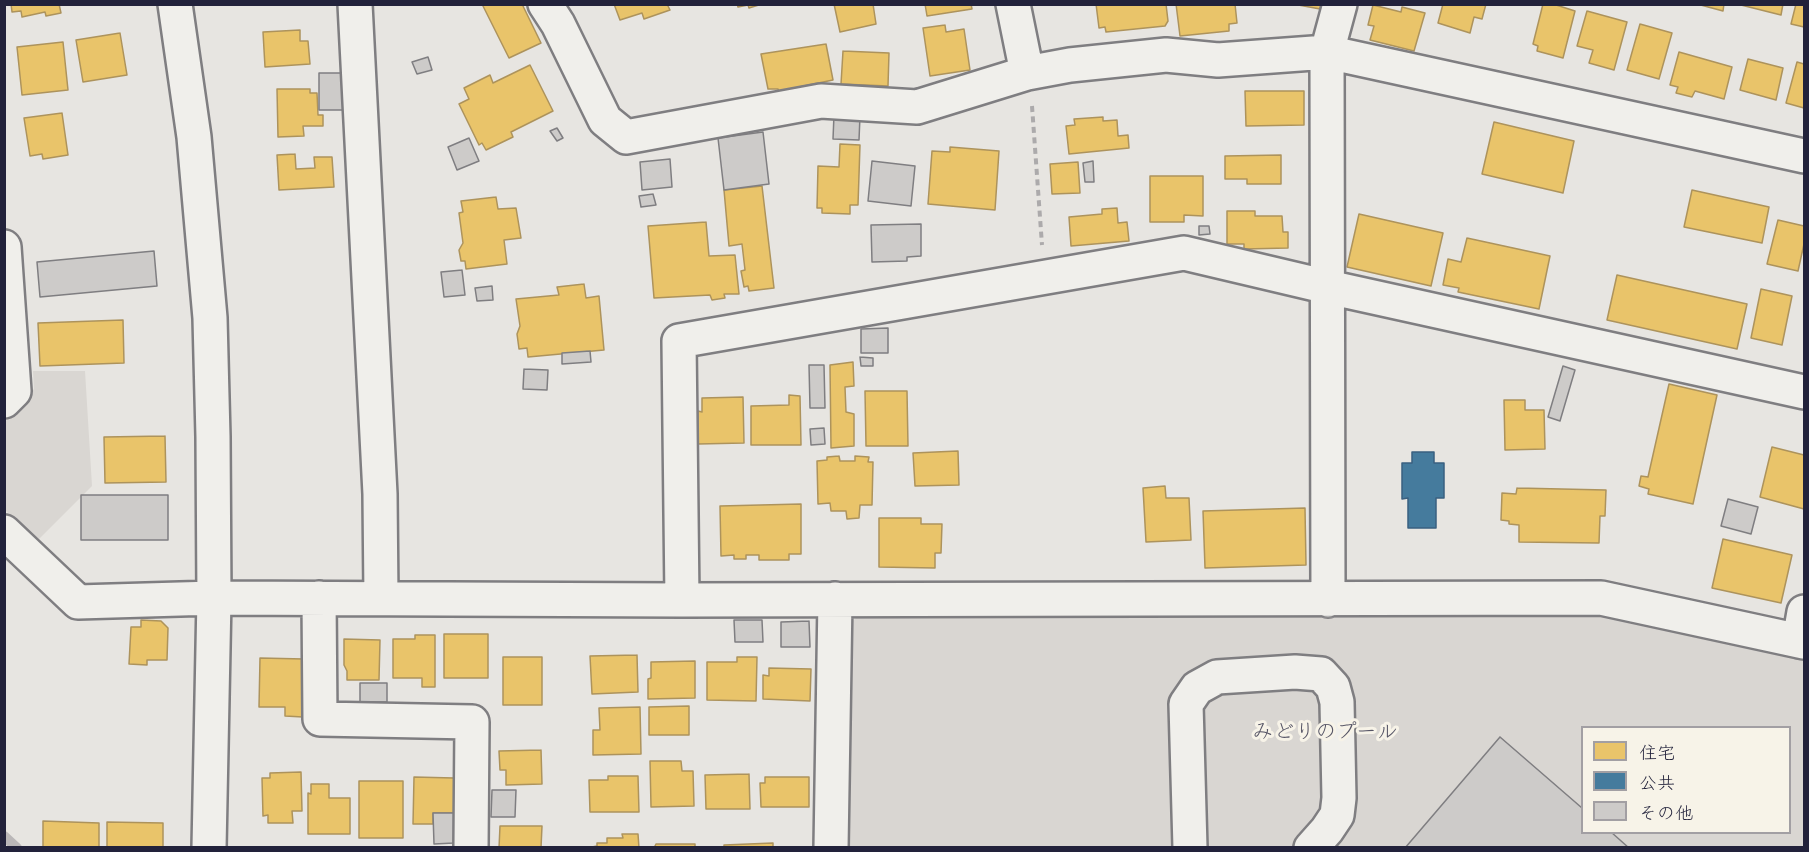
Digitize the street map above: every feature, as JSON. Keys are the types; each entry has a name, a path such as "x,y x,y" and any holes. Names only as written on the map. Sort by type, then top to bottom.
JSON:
{"street":[{"path":"175,4 194,137 210,318 214,598 209,848"},
{"path":"355,4 380,494 381,598"},
{"path":"545,4 558,24 604,120 626,137 821,101 917,107 1027,73 1070,64 1166,55 1218,60 1327,52 1804,156"},
{"path":"1013,4 1027,73"},
{"path":"1328,600 1327,52 1340,4"},
{"path":"682,600 679,341 1184,253 1804,392"},
{"path":"4,401 14,391 5,262"},
{"path":"4,532 78,602 214,598 682,600 1601,598 1803,632"},
{"path":"319,598 320,719 472,722 471,848"},
{"path":"831,848 835,599"},
{"path":"1190,848 1186,704 1197,688 1217,677 1295,672 1321,674 1333,687 1336,702 1339,798 1337,815 1311,848"}],"path":[{"path":"1027,73 1031,90 1044,277"}],"green space":[{"path":"33,371 85,371 92,486 37,541 5,510 5,422 34,389"},
{"name":"みどりのプール","path":"859,616 1610,616 1804,659 1804,847 845,848 848,624"}],"building: 住宅":[{"path":"11,4 59,4 61,13 46,16 45,12 22,17 21,11 12,12"},
{"path":"482,4 522,4 541,43 509,58"},
{"path":"614,4 667,4 670,10 644,19 642,13 620,20"},
{"path":"737,4 762,4 749,8 748,5 738,7"},
{"path":"834,4 873,4 876,24 840,32"},
{"path":"925,4 971,4 972,9 927,16"},
{"path":"1096,4 1166,4 1168,21 1165,26 1106,32 1105,27 1099,28"},
{"path":"1176,4 1235,4 1237,23 1229,24 1229,31 1180,36"},
{"path":"1293,4 1321,4 1320,9"},
{"path":"1443,4 1486,4 1482,19 1474,17 1470,33 1438,23"},
{"path":"1543,4 1553,4 1575,11 1563,58 1537,51 1538,46 1533,44"},
{"path":"1697,4 1724,4 1723,11"},
{"path":"1737,4 1783,4 1781,15"},
{"path":"1796,4 1804,4 1804,27 1791,24"},
{"path":"1373,5 1401,12 1402,7 1425,13 1414,51 1370,40 1374,26 1368,25"},
{"path":"1587,11 1627,22 1614,70 1589,63 1593,50 1577,46"},
{"path":"1640,24 1672,33 1659,79 1627,70"},
{"path":"945,25 946,32 964,29 970,70 930,76 923,28"},
{"path":"300,30 300,41 308,41 310,64 265,67 263,32"},
{"path":"120,33 127,75 83,82 76,40"},
{"path":"63,42 68,90 22,95 17,47"},
{"path":"826,44 833,80 779,93 778,89 768,89 761,54"},
{"path":"843,51 889,53 888,86 841,84"},
{"path":"1679,52 1732,67 1724,99 1695,91 1692,97 1676,93 1678,87 1670,85"},
{"path":"1748,59 1783,68 1776,100 1740,90"},
{"path":"1797,62 1804,64 1804,108 1786,103"},
{"path":"530,65 553,111 511,132 513,137 486,150 482,143 479,145 459,104 469,99 464,88 490,75 493,83"},
{"path":"277,89 310,89 310,93 317,93 318,115 323,115 323,126 303,126 304,136 278,137"},
{"path":"1245,91 1304,91 1304,125 1246,126"},
{"path":"62,113 68,155 43,159 42,154 30,156 24,118"},
{"path":"1103,117 1103,121 1117,120 1118,136 1128,135 1129,148 1069,154 1066,126 1075,125 1074,119"},
{"path":"1494,122 1574,141 1563,193 1482,174"},
{"path":"840,144 860,145 858,205 850,205 850,214 822,213 822,208 817,208 818,166 839,167"},
{"path":"950,147 999,151 995,210 928,204 932,151 950,152"},
{"path":"295,154 296,169 315,168 314,157 332,157 334,187 279,190 277,155"},
{"path":"1281,155 1281,184 1247,184 1247,179 1225,179 1225,156"},
{"path":"1078,162 1080,193 1052,194 1050,164"},
{"path":"1150,176 1203,176 1203,216 1184,215 1184,222 1150,222"},
{"path":"762,186 774,288 749,291 748,286 744,287 741,271 745,270 742,244 729,246 724,190"},
{"path":"1692,190 1769,207 1762,243 1684,227"},
{"path":"496,197 498,209 516,208 521,238 504,240 507,264 466,269 465,261 461,261 459,250 463,243 459,213 463,212 461,201"},
{"path":"1117,208 1118,223 1127,222 1129,241 1071,246 1069,217 1102,214 1102,209"},
{"path":"1227,211 1255,211 1255,216 1282,216 1283,232 1288,232 1288,248 1244,249 1244,244 1227,244"},
{"path":"1359,214 1443,233 1431,286 1347,267"},
{"path":"1778,220 1804,226 1804,244 1798,271 1767,264"},
{"path":"706,222 709,256 735,255 739,294 724,294 725,298 712,300 710,295 654,298 648,226"},
{"path":"1467,238 1550,256 1539,309 1458,292 1459,288 1443,285 1448,259 1461,262"},
{"path":"1617,275 1747,304 1737,349 1607,320"},
{"path":"584,284 586,298 599,296 604,350 528,357 527,348 519,349 517,334 520,326 516,299 559,295 557,287"},
{"path":"1761,289 1792,296 1782,345 1751,338"},
{"path":"123,320 124,363 40,366 38,323"},
{"path":"853,362 854,386 845,387 846,412 854,414 854,446 831,448 830,365"},
{"path":"1669,384 1717,395 1693,504 1648,494 1649,489 1639,486 1641,476 1648,477"},
{"path":"865,391 907,391 908,446 866,446"},
{"path":"789,395 800,396 801,445 751,445 751,406 789,405"},
{"path":"743,397 744,443 698,444 698,411 702,412 702,398"},
{"path":"1504,400 1525,400 1525,410 1544,410 1545,449 1505,450"},
{"path":"165,436 166,482 105,483 104,437"},
{"path":"1772,447 1804,455 1804,509 1760,497"},
{"path":"958,451 959,485 915,486 913,453"},
{"path":"839,456 840,461 855,461 855,456 869,457 868,462 873,462 872,505 860,505 859,518 847,519 846,511 831,511 830,503 818,504 817,461"},
{"path":"1165,486 1166,498 1189,498 1191,540 1146,542 1143,488"},
{"path":"1517,488 1606,490 1605,516 1600,516 1599,543 1519,542 1519,525 1501,520 1502,493 1516,494"},
{"path":"801,504 801,554 789,554 789,560 759,560 759,555 746,555 746,559 734,559 734,555 721,556 720,506"},
{"path":"1305,508 1306,565 1205,568 1203,511"},
{"path":"879,518 921,518 921,524 942,524 941,553 935,553 935,568 879,567"},
{"path":"1723,539 1792,555 1781,603 1712,588"},
{"path":"141,620 161,621 168,628 167,660 147,660 147,665 129,664 131,627 141,627"},
{"path":"444,634 488,634 488,678 444,678"},
{"path":"415,635 435,635 435,687 422,687 422,678 393,678 393,639 415,639"},
{"path":"344,639 380,640 379,680 347,680 344,665"},
{"path":"637,655 638,692 592,694 590,656"},
{"path":"503,657 542,657 542,705 503,705"},
{"path":"737,657 757,657 756,701 707,700 707,662 737,662"},
{"path":"260,658 304,659 303,717 285,716 285,707 259,707"},
{"path":"695,661 695,698 648,699 651,662"},
{"path":"769,668 811,669 810,701 763,699 763,675 769,676"},
{"path":"689,706 689,735 649,735 649,707"},
{"path":"640,707 641,754 593,755 593,730 600,730 599,708"},
{"path":"541,750 542,784 506,785 506,770 500,770 499,751"},
{"path":"650,761 681,761 682,771 693,771 694,806 651,807"},
{"path":"301,772 302,811 292,811 293,823 268,823 268,815 263,816 262,778 270,778 270,773"},
{"path":"749,774 750,809 706,809 705,775"},
{"path":"608,776 638,776 639,812 590,812 589,780 608,780"},
{"path":"414,777 454,778 454,813 433,813 433,824 413,824"},
{"path":"765,777 809,777 809,807 761,807 760,783 765,783"},
{"path":"359,781 403,781 403,838 359,838"},
{"path":"311,784 329,784 329,798 350,798 350,834 308,834 308,793 311,794"},
{"path":"43,821 99,823 99,848 43,848"},
{"path":"107,822 163,823 163,848 107,848"},
{"path":"500,826 542,826 541,848 499,848"},
{"path":"622,834 638,834 639,848 587,848 597,846 597,843 607,843 607,838 623,838"},
{"path":"773,843 773,848 724,848 724,845"},
{"path":"656,844 695,844 695,848 654,848"}],"building: 公共":[{"path":"1412,452 1434,452 1434,463 1444,463 1444,498 1436,498 1436,528 1408,528 1408,498 1402,499 1402,463 1412,463"}],"building: その他":[{"path":"428,57 432,70 417,74 412,62"},
{"path":"319,73 343,73 343,110 319,110"},
{"path":"834,115 860,116 859,140 833,139"},
{"path":"557,128 563,138 557,141 550,131"},
{"path":"763,132 769,184 724,190 718,138"},
{"path":"469,138 479,161 457,170 448,147"},
{"path":"670,159 672,187 642,190 640,162"},
{"path":"872,161 915,166 911,206 868,201"},
{"path":"1093,161 1094,182 1085,182 1083,163"},
{"path":"653,194 656,205 641,207 639,196"},
{"path":"921,224 921,256 907,257 907,261 872,262 871,225"},
{"path":"1199,226 1209,226 1210,234 1199,235"},
{"path":"154,251 157,286 40,297 37,262"},
{"path":"462,270 465,295 444,297 441,272"},
{"path":"492,286 493,300 477,301 475,288"},
{"path":"888,328 888,353 861,353 861,329"},
{"path":"590,351 591,362 562,364 562,353"},
{"path":"860,357 873,358 873,366 861,366"},
{"path":"809,365 824,365 825,408 810,408"},
{"path":"1563,366 1575,370 1560,421 1548,417"},
{"path":"524,369 548,370 547,390 523,389"},
{"path":"824,428 825,444 811,445 810,429"},
{"path":"81,495 168,495 168,540 81,540"},
{"path":"1728,499 1758,507 1751,534 1721,526"},
{"path":"734,620 762,620 763,642 735,642"},
{"path":"809,621 810,647 781,647 781,622"},
{"path":"360,683 387,683 387,702 360,702"},
{"path":"1500,737 1581,807 1581,834 1613,834 1629,848 1405,848"},
{"path":"492,790 516,790 515,817 491,817"},
{"path":"433,813 454,813 454,843 434,844"}],"waterway":[{"path":"4,836 17,848"}]}
